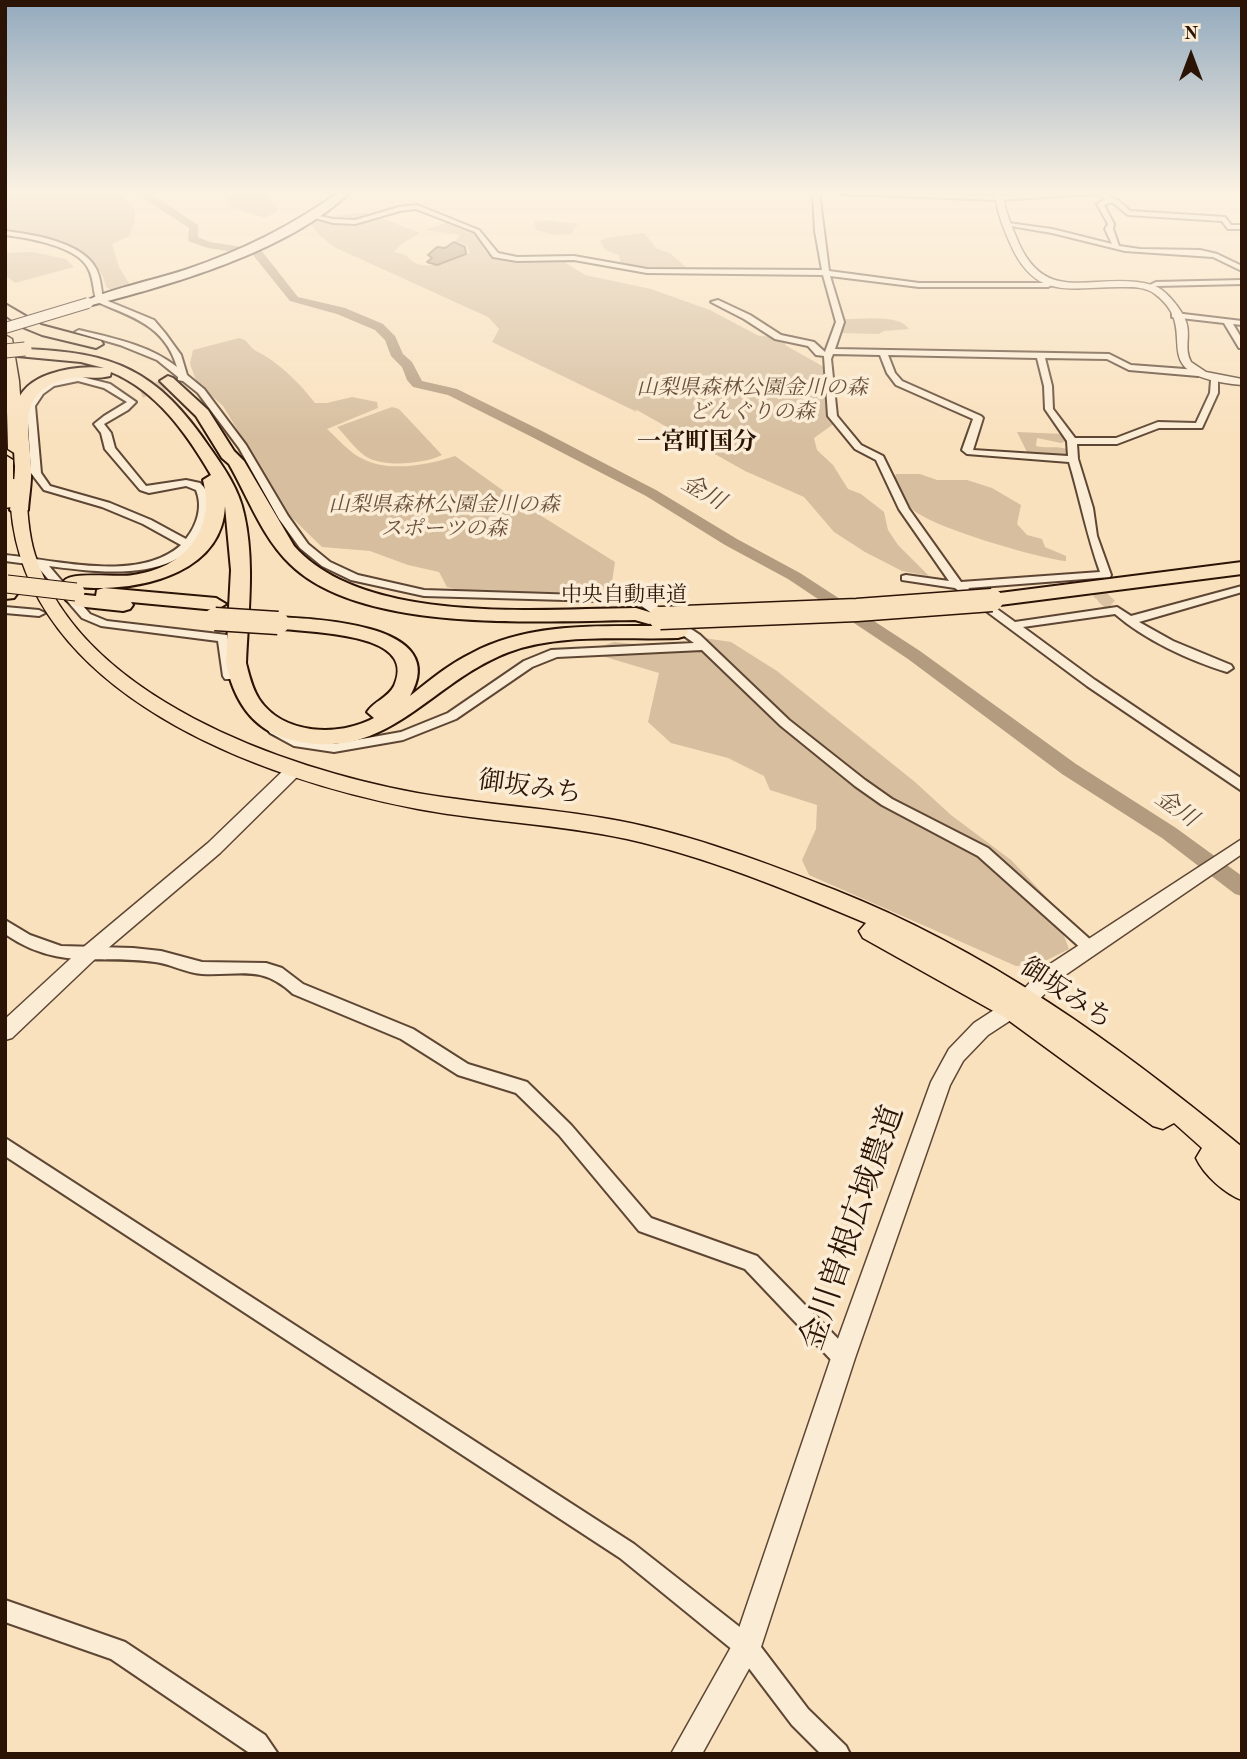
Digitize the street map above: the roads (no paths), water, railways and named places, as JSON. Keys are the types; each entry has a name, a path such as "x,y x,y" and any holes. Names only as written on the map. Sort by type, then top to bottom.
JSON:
{"highway":[{"path":"5,308 16,320 49,333 106,346 132,356 185,394 201,414 218,456 217,467 232,500 240,542 236,663 240,683 256,711 282,729 298,734 333,737 370,730 401,713 474,657 526,640 665,624"},
{"name":"御坂みち","path":"5,339 12,382 12,578 62,644 91,672 139,709 182,735 288,776 410,811 612,841 701,866 821,907 1020,1004 1136,1076 1242,1165"},
{"path":"5,352 71,350 117,362 142,372 201,414"},
{"path":"12,578 144,607 151,613 215,612 276,616 362,632 383,640 402,655 408,667 407,682 388,707 347,724 301,722 279,713 254,683 247,650 251,600 249,541 246,519 228,463 218,456 160,392 140,379 107,364 62,354 23,351"},
{"path":"10,509 23,472 27,395 45,382 80,372 113,375 174,408"},
{"path":"75,591 151,577 180,565 199,549 211,531 218,511 216,490 207,469 218,456"},
{"path":"218,456 236,461 272,530 285,548 311,573 352,594 401,607 446,611 636,614 665,624"},
{"name":"御坂みち","path":"5,460 10,509"},
{"name":"中央自動車道","path":"665,624 702,629 707,626 878,618 998,604 1242,568"},
{"name":"御坂みち","path":"12,578 50,603 76,639 120,680 192,726 288,776"},
{"name":"中央自動車道","path":"276,616 407,624 665,624 818,612 1091,599 1242,578"},
{"path":"75,591 215,612"},
{"name":"御坂みち","path":"1020,1004 1169,1121 1242,1186"}],"main road":[{"path":"5,328 180,274"}],"street":[{"path":"93,274 100,300 152,322 182,361 180,379"},
{"path":"826,274 830,295 840,322 827,359 833,416 858,447 880,458 904,509 958,584 1091,683 1242,786"},
{"path":"841,274 919,285 1120,283 1150,287 1159,292 1182,324 1181,346 1185,359 1198,373"},
{"path":"1033,274 1048,285"},
{"path":"1150,287 1156,284 1242,282"},
{"path":"715,302 747,317 778,337 811,344 816,351 1109,357 1129,367 1198,373 1215,380 1242,382"},
{"path":"1175,315 1242,323"},
{"path":"1227,321 1242,346"},
{"path":"79,332 124,343 160,358 180,379 201,391 243,447 283,517 304,546 336,569 355,578 424,593 639,599 704,646 785,723 860,783 887,802 983,852 1096,941"},
{"path":"884,354 891,373 899,383 978,418 967,450 970,453 1073,459"},
{"path":"906,578 958,584 1082,580 1106,575 1092,536 1088,508 1073,459 1072,441 1049,409 1048,386 1041,354"},
{"path":"12,578 150,566 172,557 189,545 200,526 205,505 202,490 191,484 149,490 143,488 110,449 106,433 99,424 104,418 131,404 127,398 100,382 68,379 50,384 27,408 36,473 47,488 106,505 147,522 189,545"},
{"path":"1072,441 1117,441 1158,425 1199,426 1214,393 1215,380"},
{"path":"127,398 141,393"},
{"path":"12,578 86,617 105,624 223,638 229,676 240,701 262,724 298,743 334,748 403,736 452,716 528,664 555,653 704,646"},
{"path":"12,578 39,613"},
{"path":"1128,621 1242,589"},
{"path":"1016,625 1114,608 1128,621 1188,652 1227,668"},
{"path":"5,1031 87,955 214,848 288,776"},
{"name":"金川曽根広域農道","path":"686,1754 747,1647 844,1358 941,1082 956,1055 973,1038 1020,1004 1051,974 1096,941 1242,845"},
{"path":"5,926 26,943 52,953 157,956 200,968 261,967 274,971 286,975 298,989 407,1034 464,1070 520,1087 565,1130 645,1225 751,1262 844,1358"},
{"path":"5,1146 627,1551 747,1647 800,1717 838,1754"},
{"path":"5,1611 117,1650 257,1743 266,1754"}],"waterway":[{"name":"金川","path":"274,274 294,299 341,311 379,327 391,339 397,356 408,365 413,380 418,384 452,392 535,433 651,493 731,542 794,576 914,655 1069,769 1169,833 1242,888"}],"tunnel":[{"path":"141,393 177,380"},
{"path":"1085,583 1104,599"},
{"path":"1102,597 1111,605"}],"district":[{"name":"一宮町国分","path":"697,443"}],"park label":[{"name":"山梨県森林公園金川の森 どんぐりの森","path":"752,400"},
{"name":"山梨県森林公園金川の森 スポーツの森","path":"444,517"}]}
